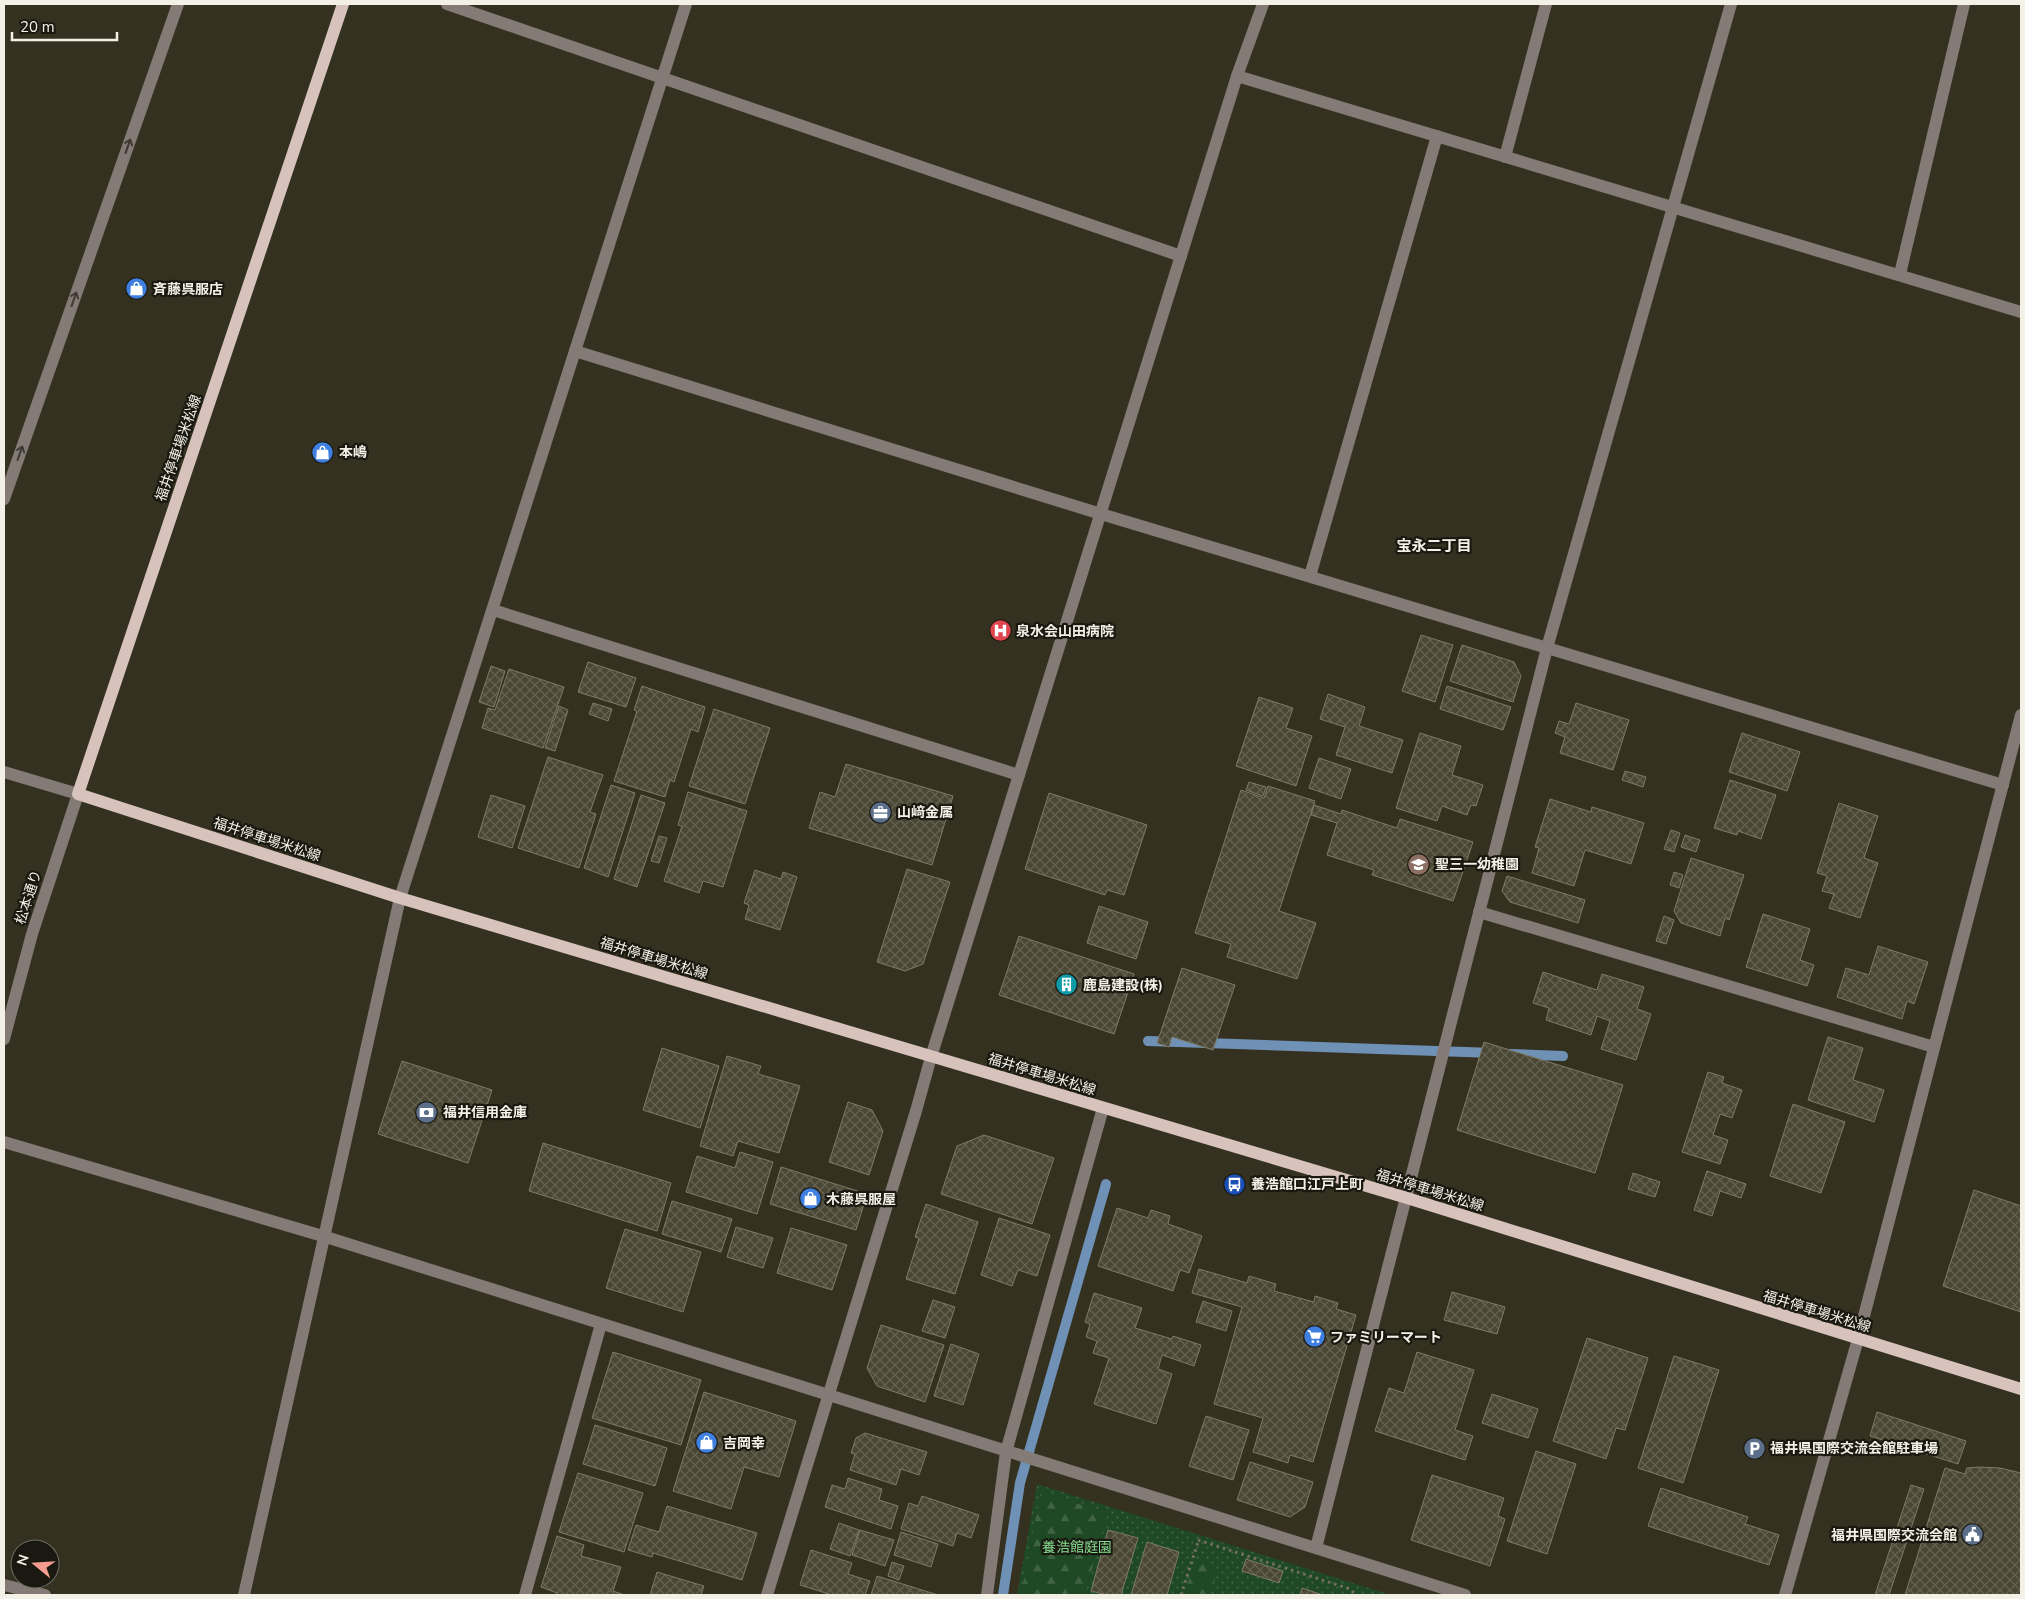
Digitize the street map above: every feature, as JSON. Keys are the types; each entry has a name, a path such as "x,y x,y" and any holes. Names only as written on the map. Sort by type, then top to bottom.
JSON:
{"main road":[{"name":"福井停車場米松線","path":"343,4 78,794 400,898 1407,1198 1858,1340 2021,1389"}],"street":[{"path":"4,499 178,4"},
{"path":"447,4 1181,256"},
{"path":"244,1595 326,1237 400,898 686,4"},
{"path":"767,1595 830,1396 931,1057 1237,76 1263,4"},
{"path":"1505,157 1546,4"},
{"path":"1316,1548 1548,648 1731,4"},
{"path":"1900,274 1964,4"},
{"path":"1237,76 1672,208 1900,274 2021,312"},
{"path":"1310,576 1437,136"},
{"path":"575,351 1101,514 2003,785"},
{"path":"493,610 1019,775"},
{"path":"1785,1595 1858,1340 2021,715"},
{"path":"4,772 78,794"},
{"name":"松本通り","path":"4,1040 32,934 78,794"},
{"path":"1480,912 1934,1047"},
{"path":"986,1595 1011,1453 1104,1108"},
{"path":"4,1142 326,1237 1465,1595"},
{"path":"525,1595 601,1324"},
{"path":"4,1584 45,1595"}],"path":[{"path":"1181,1595 1207,1514"},
{"path":"1198,1540 1350,1589 1356,1595"}],"green space":[{"name":"養浩館庭園","path":"1037,1484 1391,1595 1017,1595"},
{"path":"1041,1491 1108,1514 1085,1593 1093,1595 1021,1595"},
{"path":"1199,1560 1206,1562 1214,1568 1215,1578 1212,1589 1209,1595 1184,1595 1194,1564"}],"building":[{"path":"1421,635 1453,645 1435,702 1402,691"},
{"path":"1462,645 1514,662 1521,676 1513,702 1450,681"},
{"path":"588,662 636,678 626,707 578,692"},
{"path":"491,666 505,671 494,707 479,702"},
{"path":"509,669 564,687 543,748 482,728 488,708 495,710"},
{"path":"642,686 705,707 698,732 691,729 674,782 670,780 665,797 614,781 637,711 634,710"},
{"path":"1447,686 1511,707 1503,730 1440,709"},
{"path":"1328,694 1365,707 1359,726 1403,740 1392,773 1336,755 1345,727 1320,719"},
{"path":"1259,697 1293,708 1286,728 1312,736 1296,786 1236,766"},
{"path":"593,703 612,709 608,721 589,714"},
{"path":"1576,703 1629,720 1613,770 1560,753 1565,737 1555,733 1559,721 1569,724"},
{"path":"559,706 568,710 555,751 545,748"},
{"path":"714,709 770,728 745,804 689,786"},
{"path":"1420,733 1461,746 1452,775 1483,785 1476,806 1471,805 1467,815 1442,806 1437,821 1396,808"},
{"path":"1742,733 1800,752 1787,791 1729,772"},
{"path":"548,757 603,775 590,812 596,814 579,868 518,848"},
{"path":"1319,758 1351,769 1341,799 1309,788"},
{"name":"山﨑金属","path":"846,764 953,796 932,865 809,828 820,792 835,797"},
{"path":"1625,771 1646,777 1643,787 1622,780"},
{"path":"1730,780 1776,795 1761,839 1738,831 1737,835 1714,828"},
{"path":"1249,782 1266,787 1263,796 1246,790"},
{"path":"611,785 635,793 608,877 584,868"},
{"path":"1268,786 1315,801 1279,911 1316,923 1297,979 1227,957 1231,944 1195,933 1241,790 1264,798"},
{"path":"688,792 747,811 723,887 703,881 699,893 664,881 682,826 678,825"},
{"path":"1049,793 1147,825 1124,895 1107,890 1105,895 1025,869"},
{"path":"491,795 525,806 512,848 478,837"},
{"path":"641,795 665,803 637,887 614,879"},
{"path":"1550,799 1591,812 1592,807 1644,823 1631,864 1585,850 1574,886 1532,873 1539,848 1535,847"},
{"path":"1839,803 1878,816 1864,858 1878,863 1860,918 1829,908 1834,894 1822,891 1827,876 1817,873"},
{"path":"1314,805 1341,814 1342,810 1397,828 1400,819 1473,842 1453,901 1372,875 1374,870 1327,855 1337,823 1311,815"},
{"path":"1671,830 1680,833 1674,852 1664,849"},
{"path":"1685,835 1700,840 1696,852 1681,847"},
{"path":"659,836 667,838 659,863 651,861"},
{"path":"1691,858 1744,875 1729,920 1725,918 1720,936 1681,923 1674,911"},
{"path":"907,869 950,882 923,964 905,971 877,962"},
{"path":"755,870 781,879 783,872 797,877 780,930 745,919 749,905 744,903"},
{"path":"1674,872 1683,875 1679,888 1670,885"},
{"path":"1507,876 1585,900 1578,923 1510,902 1502,891"},
{"path":"1099,906 1148,922 1136,959 1087,943"},
{"path":"1763,914 1810,929 1800,960 1814,965 1807,986 1746,967"},
{"path":"1664,916 1674,920 1666,944 1656,941"},
{"name":"鹿島建設(株)","path":"1019,936 1134,974 1114,1034 999,995"},
{"path":"1878,946 1928,962 1914,1004 1907,1001 1902,1019 1837,997 1846,968 1869,975"},
{"path":"1182,968 1235,985 1213,1050 1172,1037 1169,1047 1157,1043"},
{"path":"1543,972 1597,990 1602,974 1644,987 1637,1009 1651,1014 1636,1060 1601,1049 1610,1021 1597,1016 1591,1035 1546,1020 1549,1008 1533,1003"},
{"path":"1828,1037 1863,1048 1853,1080 1884,1090 1874,1122 1808,1100"},
{"path":"1484,1042 1623,1085 1595,1173 1457,1130"},
{"path":"662,1048 719,1066 700,1128 643,1110"},
{"path":"727,1056 761,1066 758,1074 800,1086 779,1153 738,1141 733,1156 700,1146"},
{"path":"402,1061 492,1090 468,1163 378,1134"},
{"path":"1708,1072 1724,1077 1722,1083 1742,1090 1732,1118 1720,1114 1713,1135 1728,1140 1720,1164 1682,1152"},
{"path":"848,1102 872,1110 883,1131 869,1175 829,1162"},
{"path":"1793,1104 1845,1122 1821,1193 1770,1176"},
{"path":"984,1135 1054,1158 1032,1224 941,1194 957,1146"},
{"path":"543,1143 671,1183 657,1231 529,1191"},
{"path":"740,1152 773,1162 757,1214 686,1192 697,1156 735,1168"},
{"path":"781,1167 867,1194 856,1230 770,1204"},
{"path":"1707,1171 1746,1184 1741,1198 1720,1191 1712,1216 1694,1210"},
{"path":"1633,1173 1660,1182 1655,1197 1628,1189"},
{"path":"1974,1190 2021,1206 2021,1312 1943,1286"},
{"path":"672,1201 732,1219 721,1252 662,1234"},
{"path":"926,1204 978,1222 955,1294 906,1279 919,1238 915,1237"},
{"path":"1117,1208 1148,1218 1151,1210 1170,1216 1168,1224 1202,1236 1189,1273 1180,1270 1173,1291 1098,1266"},
{"path":"999,1218 1050,1235 1037,1276 1018,1270 1012,1286 981,1275"},
{"path":"736,1227 773,1238 763,1268 727,1257"},
{"path":"791,1228 847,1245 832,1290 777,1273"},
{"path":"625,1229 701,1252 683,1312 606,1288"},
{"path":"1199,1269 1247,1283 1249,1276 1276,1284 1274,1291 1314,1302 1315,1296 1338,1303 1336,1309 1356,1315 1313,1462 1290,1455 1288,1463 1253,1452 1263,1418 1214,1404 1242,1307 1192,1293"},
{"path":"1452,1292 1505,1307 1497,1334 1444,1320"},
{"path":"1094,1293 1142,1308 1135,1328 1172,1339 1173,1336 1201,1345 1194,1366 1162,1355 1158,1369 1172,1374 1156,1424 1094,1404 1109,1358 1093,1353 1097,1341 1086,1337 1090,1324 1085,1322"},
{"path":"933,1300 955,1307 945,1338 922,1331"},
{"path":"1203,1301 1232,1311 1226,1331 1196,1322"},
{"path":"881,1325 944,1345 925,1402 877,1386 867,1368"},
{"path":"1587,1338 1648,1358 1625,1430 1616,1428 1606,1459 1553,1441"},
{"path":"951,1344 979,1354 963,1405 934,1396"},
{"path":"613,1352 701,1380 681,1445 592,1418"},
{"path":"1417,1352 1474,1370 1455,1430 1473,1436 1465,1460 1375,1431 1389,1388 1404,1393"},
{"path":"1674,1356 1719,1370 1683,1483 1638,1468"},
{"path":"704,1392 796,1421 779,1477 744,1467 731,1509 673,1491"},
{"path":"1492,1394 1538,1409 1528,1438 1482,1423"},
{"path":"1877,1412 1966,1441 1958,1464 1870,1436"},
{"path":"1206,1416 1249,1430 1233,1480 1189,1466"},
{"path":"595,1425 667,1448 655,1486 583,1464"},
{"path":"865,1433 927,1452 919,1475 901,1469 896,1485 850,1470 855,1454 851,1453 856,1438"},
{"path":"1536,1451 1576,1464 1547,1554 1507,1541"},
{"path":"1250,1462 1313,1482 1305,1507 1290,1517 1237,1500"},
{"name":"福井県国際交流会館","path":"1945,1468 1965,1474 1967,1468 2000,1468 2021,1473 2021,1595 1905,1595"},
{"path":"578,1473 643,1493 624,1552 559,1532"},
{"path":"1432,1475 1504,1498 1498,1516 1505,1519 1490,1566 1411,1540"},
{"path":"848,1478 882,1489 879,1500 898,1506 891,1529 825,1507 832,1485 845,1489"},
{"path":"1911,1485 1924,1489 1889,1595 1875,1595"},
{"path":"1661,1488 1748,1517 1745,1524 1779,1535 1769,1565 1648,1526"},
{"path":"922,1496 979,1515 971,1538 957,1533 953,1546 901,1529 909,1503 918,1506"},
{"path":"667,1506 757,1533 742,1580 653,1553 652,1557 628,1550 636,1525 659,1532"},
{"path":"839,1523 859,1530 850,1556 830,1549"},
{"path":"860,1530 894,1540 885,1566 852,1555"},
{"path":"1108,1530 1138,1538 1121,1595 1107,1595 1091,1591"},
{"path":"901,1532 938,1544 931,1567 894,1555"},
{"path":"557,1536 584,1545 581,1556 621,1567 613,1591 625,1595 556,1595 557,1593 541,1587"},
{"path":"1147,1542 1179,1552 1167,1595 1131,1595"},
{"path":"811,1550 852,1563 848,1574 870,1581 865,1595 832,1595 800,1585"},
{"path":"1246,1559 1283,1571 1279,1583 1242,1571"},
{"path":"892,1562 904,1566 899,1580 888,1576"},
{"path":"657,1572 704,1586 701,1595 650,1595"},
{"path":"877,1576 938,1595 871,1595"},
{"path":"1302,1588 1323,1595 1300,1595"}],"waterway":[{"path":"1148,1041 1494,1053"},
{"path":"1511,1054 1563,1056"},
{"path":"1003,1595 1020,1483 1106,1184"}],"place":[{"name":"斉藤呉服店","path":"137,289"},
{"name":"本嶋","path":"323,452"},
{"name":"泉水会山田病院","path":"1000,631"},
{"name":"山﨑金属","path":"881,812"},
{"name":"聖三一幼稚園","path":"1419,864"},
{"name":"鹿島建設(株)","path":"1067,985"},
{"name":"福井信用金庫","path":"427,1112"},
{"name":"養浩館口江戸上町","path":"1235,1184"},
{"name":"木藤呉服屋","path":"810,1199"},
{"name":"ファミリーマート","path":"1314,1337"},
{"name":"吉岡幸","path":"707,1443"},
{"name":"福井県国際交流会館駐車場","path":"1754,1448"},
{"name":"福井県国際交流会館","path":"1973,1535"}],"district":[{"name":"宝永二丁目","path":"1434,546"}]}
